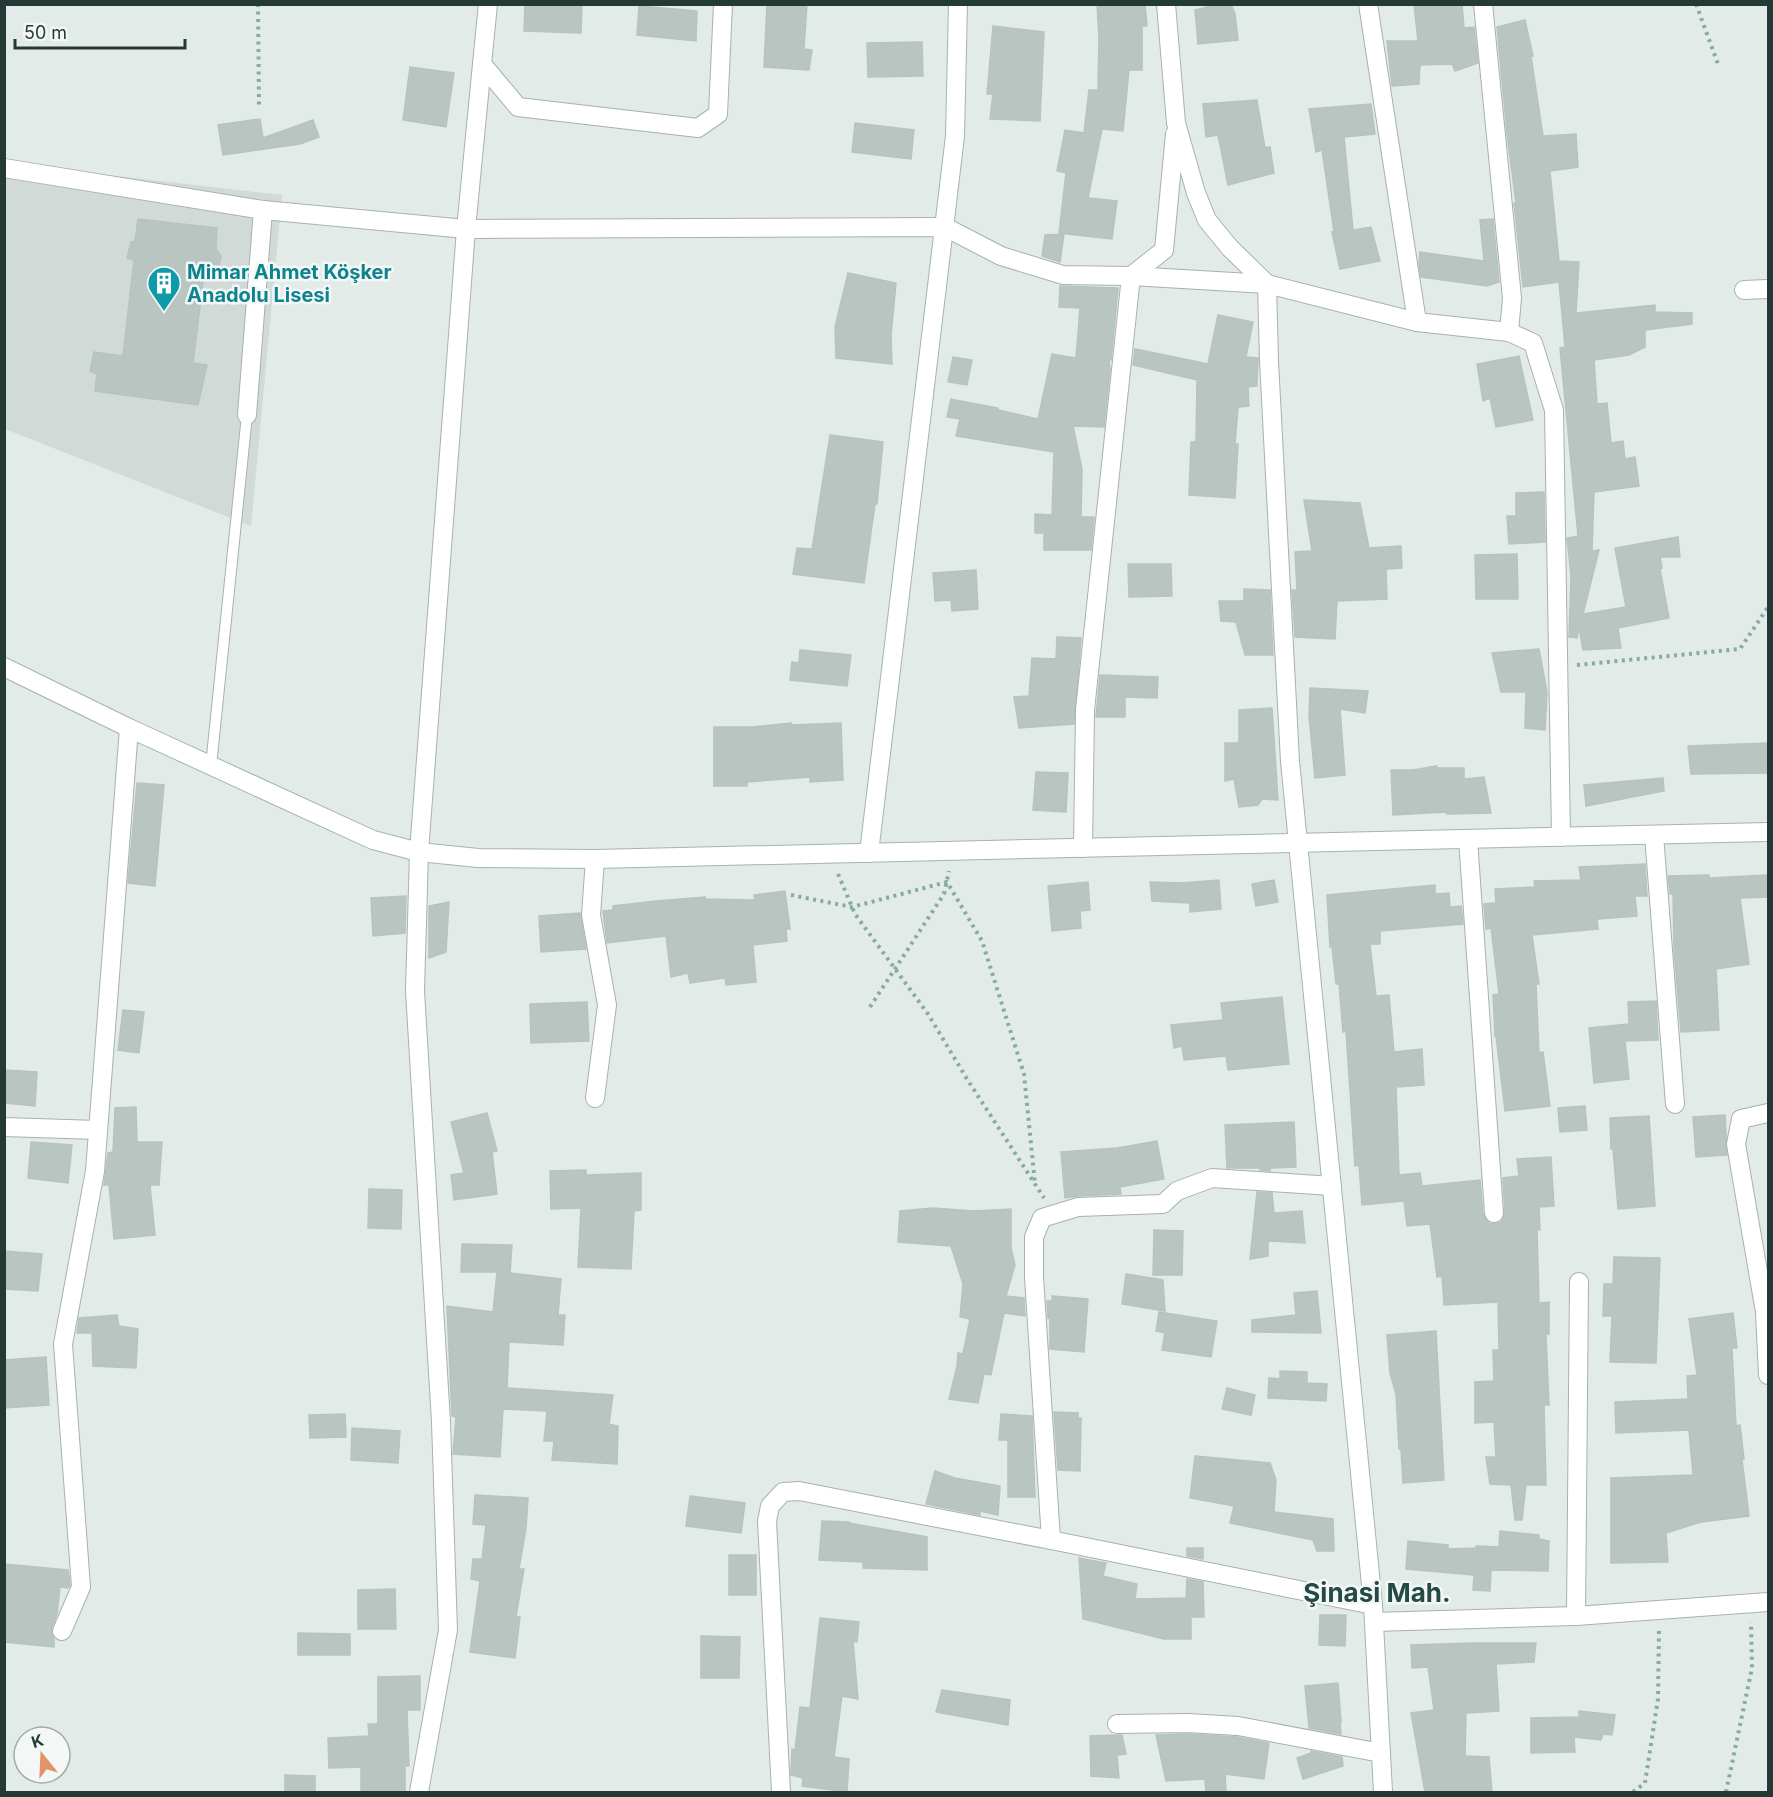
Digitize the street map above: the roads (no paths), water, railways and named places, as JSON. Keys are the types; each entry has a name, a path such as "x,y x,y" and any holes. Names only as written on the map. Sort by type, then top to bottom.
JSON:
{"street":[{"path":"419,1792 448,1630 441,1422 415,991 419,852 466,230 488,4"},
{"path":"482,64 518,107 698,128 718,114 723,4"},
{"path":"868,853 955,136 958,4"},
{"path":"1083,848 1085,710 1131,276 1164,250 1176,123 1166,4"},
{"path":"1368,4 1417,322"},
{"path":"1483,4 1512,298 1509,332"},
{"path":"1176,123 1196,193 1207,220 1230,248 1267,284 1289,750 1373,1613 1383,1792"},
{"path":"4,168 262,210 466,230 945,227 1001,256 1063,275 1131,276 1267,284 1417,322 1509,332 1533,343 1554,410 1561,837"},
{"path":"247,415 262,210"},
{"path":"1744,290 1768,289"},
{"path":"4,667 129,728 373,840 419,852 477,858 595,859 1768,832"},
{"path":"62,1631 81,1587 63,1344 95,1171 129,728"},
{"path":"1654,835 1675,1104"},
{"path":"1468,839 1494,1213"},
{"path":"595,859 591,915 607,1005 595,1098"},
{"path":"1768,1113 1741,1119 1736,1144 1765,1312 1768,1375"},
{"path":"4,1126 98,1130"},
{"path":"1051,1540 1034,1277 1034,1237 1042,1218 1078,1208 1163,1204 1177,1191 1212,1178 1332,1186"},
{"path":"1576,1616 1579,1282"},
{"path":"781,1792 767,1521 770,1506 783,1492 799,1491 1051,1540 1373,1613 1576,1616 1768,1602"},
{"path":"1117,1724 1188,1723 1238,1726 1381,1753"}],"lane":[{"path":"211,766 247,415"}],"place":[{"name":"Mimar Ahmet Köşker Anadolu Lisesi","path":"164,312"}],"district":[{"name":"Şinasi Mah.","path":"1377,1593"}]}
